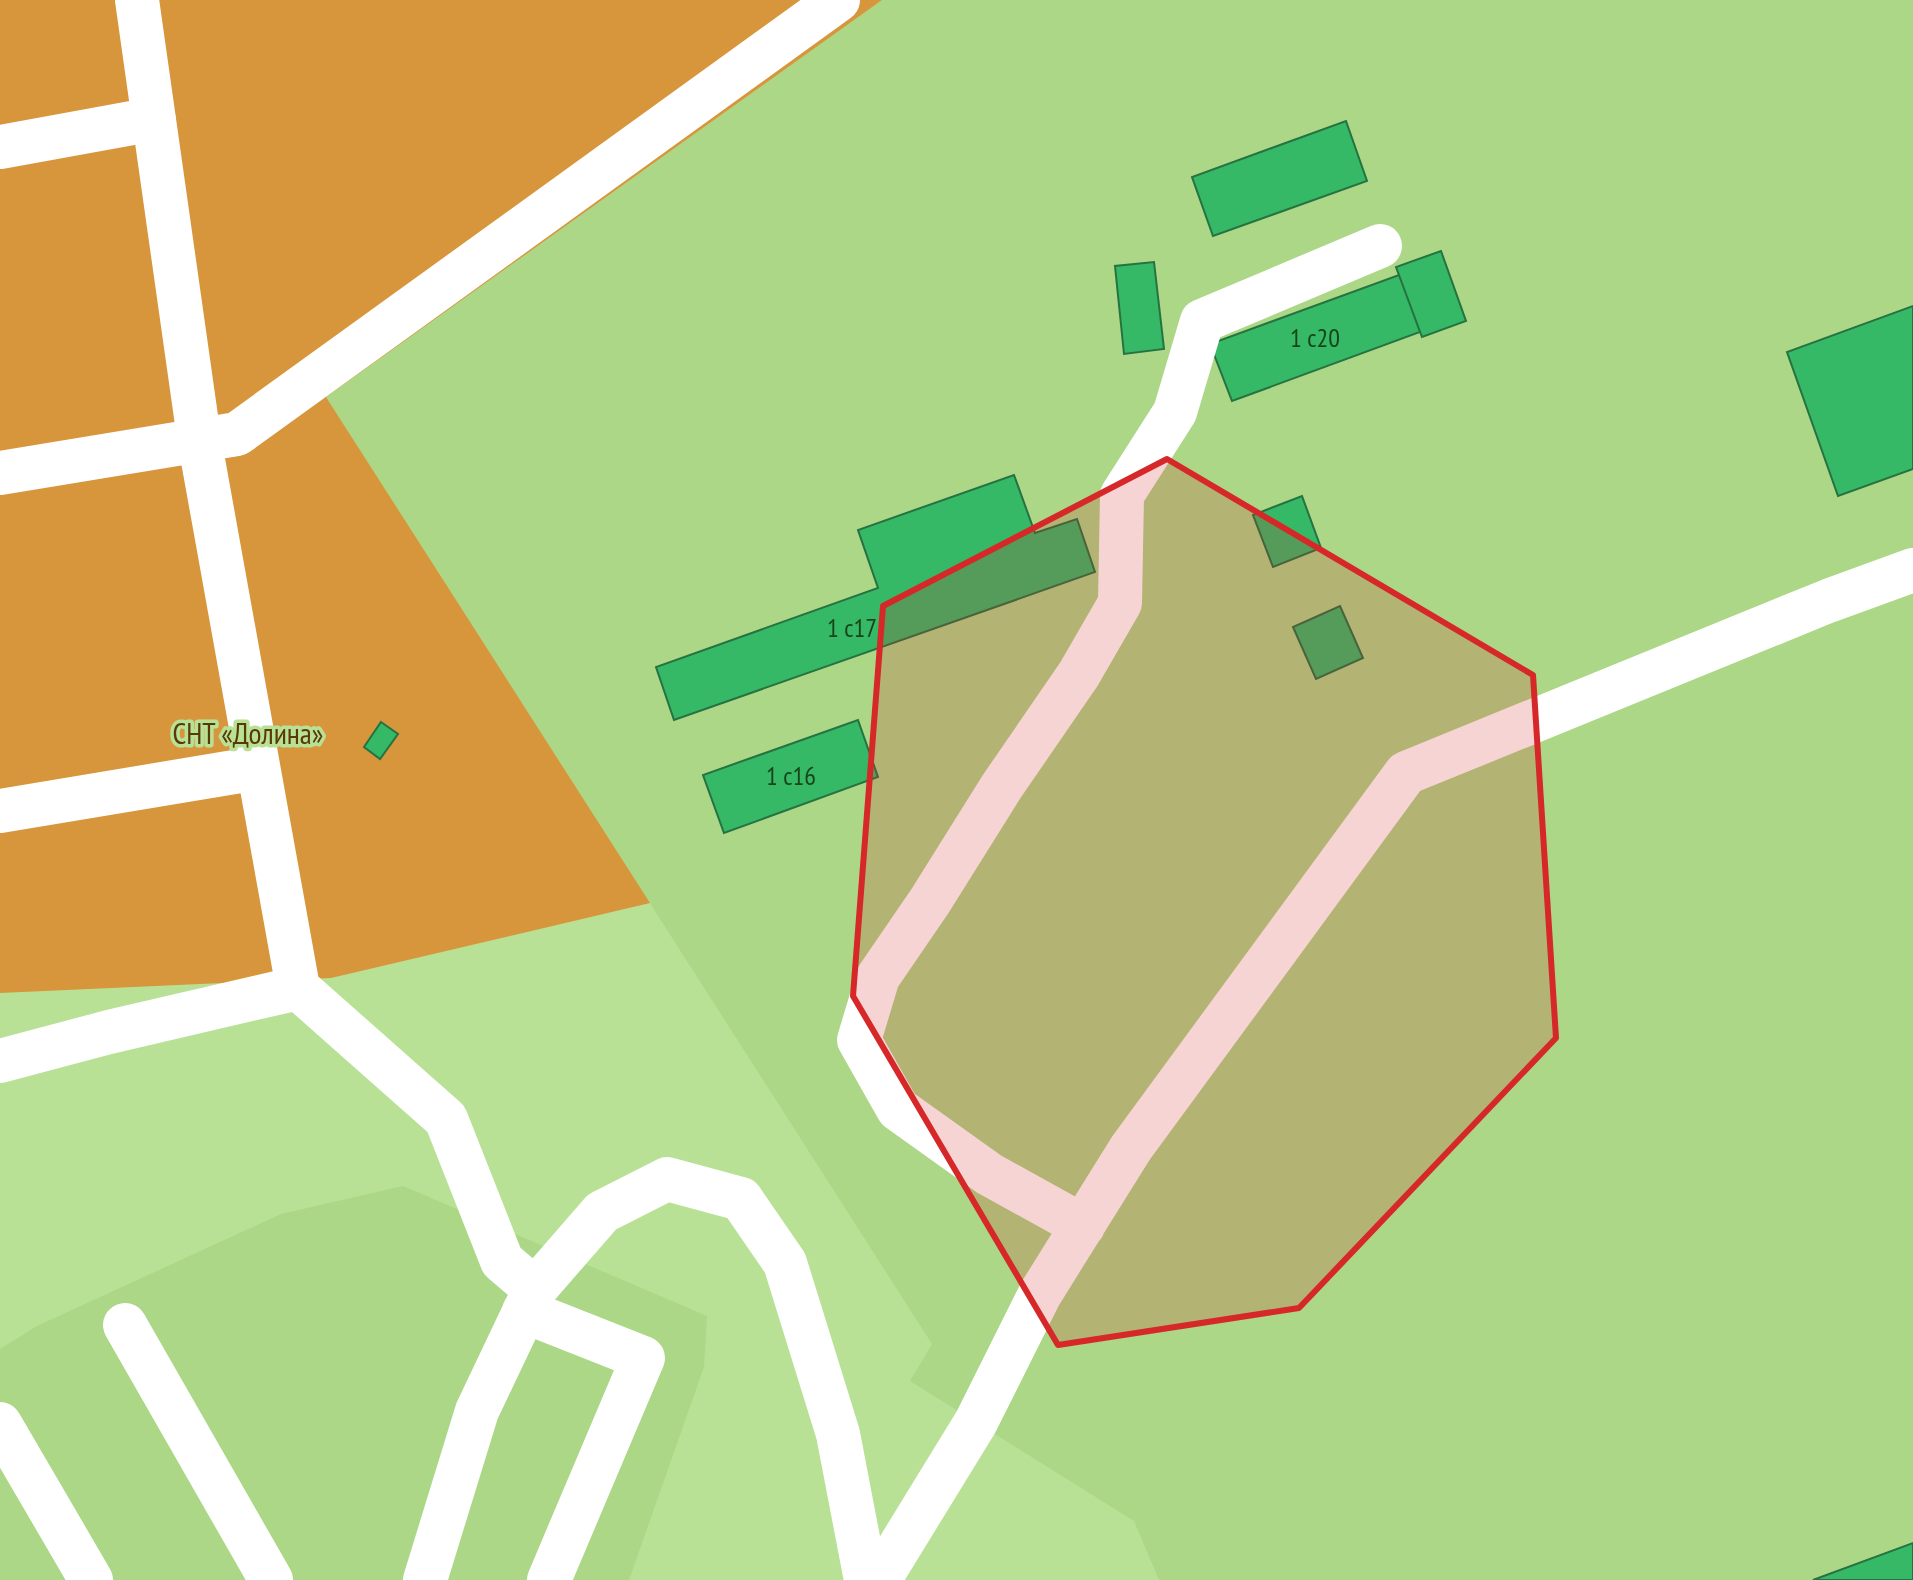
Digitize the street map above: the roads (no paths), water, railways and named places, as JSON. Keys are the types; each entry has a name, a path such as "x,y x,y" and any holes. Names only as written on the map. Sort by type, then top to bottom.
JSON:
{"street":[{"path":"137,0 199,438 298,988 446,1119 502,1261 530,1300 643,1358 549,1580"},
{"path":"0,473 237,434 380,344 838,0"},
{"path":"0,147 154,119"},
{"path":"1083,1226 989,1174 898,1109 859,1040 878,977 1079,674 1120,603 1122,495 1175,412 1202,321 1380,246"},
{"path":"879,1580 976,1422 1040,1294 1131,1148 1406,773 1828,601 1913,570"},
{"path":"0,811 258,768"},
{"path":"0,1061 298,988"},
{"path":"425,1580 477,1411 530,1300 602,1212 667,1179 741,1199 785,1263 838,1434 866,1580"},
{"path":"125,1325 271,1580"},
{"path":"0,1424 91,1580"}],"park label":[{"name":"СНТ «Долина»","path":"248,734"}]}
